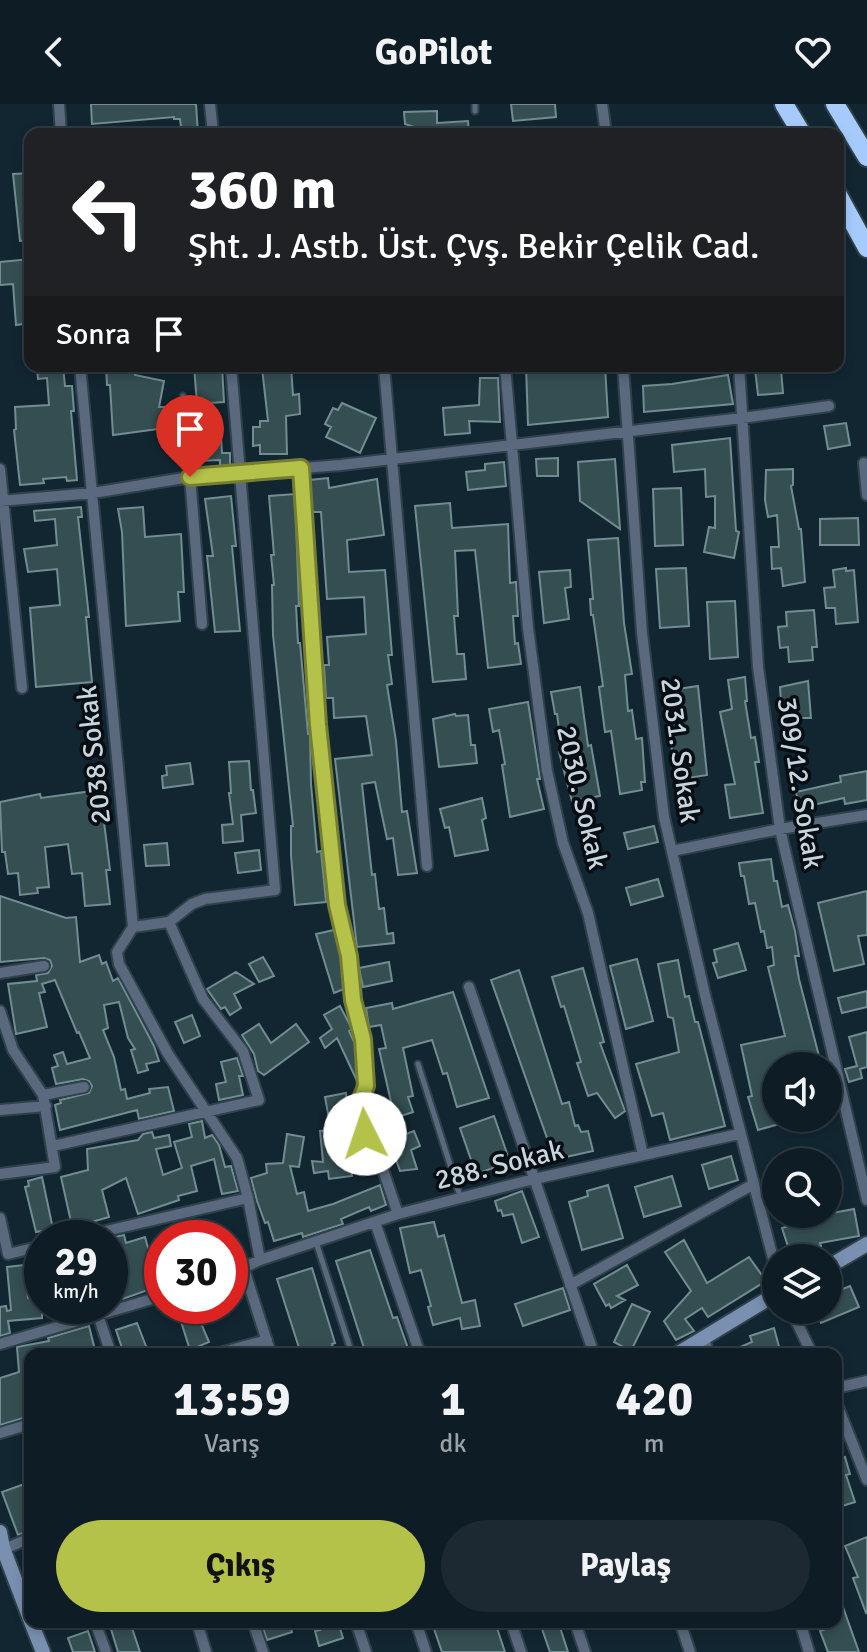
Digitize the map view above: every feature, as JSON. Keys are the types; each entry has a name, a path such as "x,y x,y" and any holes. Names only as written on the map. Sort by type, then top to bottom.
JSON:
{"highway":[{"path":"784,104 798,128"},
{"path":"835,104 867,157"},
{"path":"844,206 867,248"}],"street":[{"path":"59,104 61,128"},
{"path":"210,104 212,128"},
{"path":"602,104 605,128"},
{"name":"2038 Sokak","path":"81,372 133,927 117,952 119,964 168,1054 237,1158 260,1260"},
{"path":"133,927 169,922 192,904 205,899 275,890 231,372"},
{"path":"385,372 427,866"},
{"name":"2030. Sokak","path":"506,372 528,628 547,771 563,843 588,913 643,1155"},
{"name":"2031. Sokak","path":"623,372 642,633 664,817 739,1134 769,1244"},
{"name":"309/12. Sokak","path":"739,372 758,667 780,829 867,1200"},
{"path":"1,501 93,493 190,477 393,459 829,406"},
{"path":"864,463 867,495"},
{"path":"301,468 318,725 330,851 337,905 349,956 353,1000 364,1050 366,1086 359,1104 365,1134 380,1161 398,1214"},
{"path":"0,469 22,688"},
{"path":"190,477 202,624"},
{"path":"672,851 867,815"},
{"path":"53,1146 259,1100 243,1051 196,985 169,922"},
{"path":"0,973 44,966"},
{"path":"469,987 592,1348"},
{"path":"0,1011 13,1050 45,1100 55,1167 0,1174"},
{"path":"0,1110 84,1087"},
{"name":"288. Sokak","path":"248,1267 398,1214 534,1179 739,1134"},
{"path":"570,1285 754,1184"},
{"path":"128,1228 248,1198"},
{"path":"0,1218 8,1254 24,1250"},
{"path":"375,1222 418,1348"},
{"path":"842,1259 867,1244"},
{"path":"248,1281 269,1348"},
{"path":"688,1348 762,1303"},
{"path":"0,1344 68,1324"},
{"path":"101,1324 109,1348"},
{"path":"798,1324 809,1348"},
{"path":"704,1339 707,1348"},
{"path":"238,1348 267,1340"},
{"path":"842,1387 867,1381"},
{"path":"842,1417 867,1480"},
{"path":"0,1433 24,1426"},
{"path":"0,1532 2,1550 24,1603"},
{"path":"2,1550 24,1541"},
{"path":"34,1628 43,1652"},
{"path":"97,1628 106,1652"},
{"path":"199,1628 206,1652"},
{"path":"255,1628 263,1652"},
{"path":"358,1628 366,1652"},
{"path":"418,1628 426,1652"},
{"path":"513,1628 521,1652"},
{"path":"577,1628 585,1652"},
{"path":"682,1628 690,1652"},
{"path":"802,1628 809,1652"}],"lane":[{"path":"183,396 190,477"},
{"path":"418,1064 460,1198"},
{"path":"316,1242 350,1348"}],"building":[{"path":"91,104 196,104 198,128 181,128 180,119 174,117 92,124"},
{"path":"511,104 555,104 556,117 513,121"},
{"path":"437,111 437,123 468,121 469,128 417,128 405,124 404,112"},
{"path":"24,173 24,241 20,241 13,174"},
{"path":"24,260 24,324 16,325 13,284 0,285 0,262"},
{"path":"37,372 64,372 65,386 72,386 77,480 67,481 66,477 43,479 44,483 20,485 14,430 15,407 49,405 47,378 38,379"},
{"path":"106,372 135,372 135,375 164,381 159,407 164,407 166,428 113,435 110,385 107,385"},
{"path":"194,372 222,372 224,402 197,404"},
{"path":"262,372 291,372 293,395 299,394 300,414 286,416 287,454 260,454 260,445 253,446 253,427 260,427 260,421 268,421"},
{"path":"526,372 605,372 608,417 528,425"},
{"path":"755,372 781,372 783,393 758,395"},
{"path":"728,375 733,404 644,412 643,386"},
{"path":"480,378 498,378 500,422 469,421 470,433 445,435 443,408 479,405"},
{"path":"342,403 376,418 360,453 326,437 331,427 325,424 333,408 338,410"},
{"path":"846,423 850,445 828,449 824,426"},
{"path":"221,436 222,453 230,453 230,466 220,467 220,460 197,461 196,437"},
{"path":"730,438 736,531 739,532 734,558 704,552 709,527 715,528 715,496 706,497 705,469 674,472 672,445"},
{"path":"558,458 558,476 537,476 536,459"},
{"path":"615,459 620,529 580,501 578,462"},
{"path":"504,462 506,486 468,490 466,472 485,470 485,464"},
{"path":"793,469 791,486 801,529 805,582 783,586 781,568 772,569 771,547 779,547 777,515 768,517 765,500 766,470"},
{"path":"328,478 329,488 377,479 384,535 347,540 349,572 385,570 392,655 388,655 392,684 387,685 402,812 407,811 417,873 398,875 393,838 387,839 375,782 362,784 372,875 375,874 379,909 384,908 387,934 393,933 394,943 357,947 335,759 372,755 366,716 334,718 333,698 326,698 324,665 329,665 327,637 366,634 364,597 327,599 321,512 312,512 310,480"},
{"path":"681,488 683,545 655,546 653,489"},
{"path":"295,494 298,643 310,734 317,852 321,851 326,902 295,905 291,855 293,826 273,635 271,555 274,555 269,496"},
{"path":"231,496 240,631 215,632 207,556 213,556 205,499"},
{"path":"450,503 452,528 508,524 510,583 516,582 518,616 513,616 515,644 518,643 521,664 488,668 475,550 455,551 457,654 464,654 466,679 433,682 415,506"},
{"path":"81,507 82,517 78,517 89,617 86,617 92,682 36,687 30,608 60,605 57,569 28,572 24,549 57,545 55,519 35,521 34,511"},
{"path":"143,507 145,537 181,534 184,592 178,592 180,621 126,626 122,532 118,509"},
{"path":"858,518 859,545 820,545 820,519"},
{"path":"618,538 624,623 632,674 625,675 628,711 632,710 636,739 642,738 645,782 641,782 642,790 620,794 611,731 605,732 599,687 603,686 591,615 590,599 593,599 588,540"},
{"path":"686,568 689,626 660,628 656,569"},
{"path":"846,568 846,571 854,570 858,622 836,624 835,608 826,608 824,588 835,587 833,570"},
{"path":"570,570 571,587 565,588 569,619 544,623 539,572"},
{"path":"735,601 738,657 710,659 707,602"},
{"path":"814,610 817,647 812,647 813,660 789,662 788,647 780,648 778,627 787,626 786,612"},
{"path":"745,677 745,701 751,738 755,737 759,762 755,762 763,813 730,818 725,785 735,784 720,712 732,709 728,680"},
{"path":"808,681 811,718 782,718 780,687"},
{"path":"698,686 707,775 676,780 664,691"},
{"path":"580,687 588,746 591,745 600,796 572,801 559,752 562,751 551,692"},
{"path":"528,702 540,779 537,779 544,809 510,817 499,730 493,732 489,709"},
{"path":"455,714 468,715 471,745 475,745 477,763 439,767 433,719"},
{"path":"249,761 256,813 241,815 243,841 223,843 222,825 233,824 229,762"},
{"path":"190,763 193,784 163,788 162,776 167,775 166,766"},
{"path":"867,771 867,800 845,804 844,798 799,808 796,792 841,782 840,776"},
{"path":"100,790 110,870 106,870 110,904 85,906 82,873 72,874 68,844 45,847 49,887 37,888 38,893 20,895 18,873 8,874 5,852 2,852 0,802 40,794 41,798"},
{"path":"482,798 486,818 482,820 488,850 455,856 449,827 445,828 440,809"},
{"path":"654,826 658,842 628,849 624,833"},
{"path":"167,843 169,865 146,866 144,845"},
{"path":"259,850 261,870 238,873 235,853"},
{"path":"771,859 782,907 788,905 795,931 799,979 818,1052 762,1052 762,1129 758,1130 748,1097 752,1096 741,1045 785,1036 768,967 774,965 772,947 767,948 755,903 749,904 739,863"},
{"path":"658,879 663,896 631,905 626,888"},
{"path":"867,891 867,935 858,936 864,964 834,971 818,903"},
{"path":"0,896 66,918 76,917 80,962 99,955 102,964 106,962 113,981 118,978 159,1061 146,1064 148,1070 138,1073 131,1050 135,1049 128,1038 119,1002 104,1005 108,1028 103,1030 114,1057 121,1090 125,1089 127,1099 150,1093 149,1089 168,1087 174,1111 139,1119 137,1110 60,1130 55,1105 61,1103 60,1100 89,1093 92,1086 83,1079 56,1084 52,1068 58,1066 54,1055 63,1052 67,1064 90,1058 55,980 42,984 45,992 39,993 47,1027 16,1034 8,984 37,981 36,975 48,973 52,966 50,960 44,958 0,962"},
{"path":"334,930 344,989 334,993 316,934"},
{"path":"738,943 746,970 718,978 713,963 717,962 714,950"},
{"path":"263,957 274,976 259,982 249,964"},
{"path":"637,959 653,1021 626,1029 610,966"},
{"path":"678,960 685,997 689,996 695,1022 698,1022 725,1126 670,1140 663,1113 652,1116 636,1064 679,1052 673,1018 668,1017 658,964"},
{"path":"389,962 392,981 363,987 359,968"},
{"path":"583,968 604,1042 600,1043 625,1111 615,1118 597,1093 588,1096 577,1063 581,1062 552,977"},
{"path":"519,970 562,1104 569,1102 575,1126 578,1125 581,1132 588,1131 593,1151 552,1160 491,980"},
{"path":"236,972 254,984 234,994 241,1008 230,1015 225,1007 221,1009 207,989"},
{"path":"867,991 867,1007 842,1013 838,998"},
{"path":"453,992 489,1098 457,1107 447,1073 443,1074 432,1040 403,1048 413,1096 408,1097 413,1112 392,1119 379,1049 386,1048 381,1025 369,1027 366,1008 392,1003 393,1009"},
{"path":"340,1006 352,1029 349,1031 356,1046 358,1083 337,1038 325,1048 320,1038 332,1029 324,1015"},
{"path":"192,1015 200,1036 184,1043 175,1022"},
{"path":"259,1024 271,1043 296,1024 309,1042 264,1075 258,1071 254,1054 242,1035"},
{"path":"867,1032 867,1067 860,1069 862,1078 849,1082 845,1069 857,1066 849,1037"},
{"path":"237,1058 243,1076 239,1076 243,1095 219,1100 216,1084 226,1082 221,1062"},
{"path":"346,1093 353,1149 349,1150 352,1176 329,1179 328,1171 314,1173 312,1161 323,1162 320,1131 331,1130 325,1097"},
{"path":"494,1116 510,1162 476,1174 460,1128"},
{"path":"202,1121 205,1138 212,1135 219,1145 225,1167 231,1166 238,1191 222,1194 214,1159 191,1166 197,1191 178,1196 179,1200 138,1214 126,1178 102,1190 109,1217 71,1220 61,1177 88,1170 87,1149 138,1140 143,1134 152,1132 154,1138 169,1135 171,1146 156,1149 163,1175 182,1168 174,1142 192,1137 189,1124"},
{"path":"414,1131 420,1146 411,1150 417,1169 400,1171 389,1140"},
{"path":"287,1134 304,1137 299,1167 290,1166 297,1194 304,1192 308,1211 380,1185 386,1205 371,1211 369,1207 341,1219 343,1224 303,1237 302,1233 274,1241 251,1178 267,1173 266,1164 283,1163"},
{"path":"731,1156 738,1180 709,1189 702,1165"},
{"path":"672,1176 681,1206 644,1217 635,1187"},
{"path":"42,1177 51,1220 33,1220 25,1187 29,1186 28,1181"},
{"path":"608,1185 623,1238 582,1250 569,1202 588,1196 587,1191"},
{"path":"522,1191 539,1237 522,1243 513,1214 503,1216 495,1201"},
{"path":"854,1209 859,1236 820,1244 787,1244 782,1228 842,1228 842,1211"},
{"path":"434,1222 438,1237 444,1235 462,1303 475,1300 480,1326 462,1329 460,1318 433,1325 421,1270 410,1273 400,1228"},
{"path":"144,1237 144,1291 128,1297 128,1242"},
{"path":"684,1240 707,1283 749,1257 762,1275 762,1283 708,1317 702,1308 685,1319 694,1331 676,1340 664,1321 691,1291 665,1252"},
{"path":"370,1250 393,1318 397,1317 408,1348 364,1348 336,1261"},
{"path":"24,1265 24,1320 8,1321 10,1333 0,1336 0,1307 6,1306 7,1311 11,1310 7,1267"},
{"path":"627,1265 638,1285 617,1296 625,1300 611,1308 609,1304 606,1306 594,1284"},
{"path":"312,1268 335,1343 332,1344 333,1348 299,1348 277,1279"},
{"path":"850,1286 859,1307 842,1314 842,1289"},
{"path":"563,1288 570,1310 523,1326 515,1304"},
{"path":"632,1304 650,1312 632,1348 614,1342"},
{"path":"137,1323 147,1348 122,1348 116,1330"},
{"path":"182,1324 201,1324 209,1342 189,1348"},
{"path":"89,1326 94,1348 24,1348 24,1418 0,1425 0,1378 19,1372 17,1347 49,1341 48,1338"},
{"path":"774,1328 779,1348 738,1348 752,1342 750,1336"},
{"path":"845,1457 850,1474 846,1475 855,1502 842,1506 842,1458"},
{"path":"24,1484 24,1532 18,1535 2,1492"},
{"path":"867,1537 866,1613 853,1578 858,1577 845,1546"},
{"path":"842,1604 859,1652 828,1652 820,1631 842,1628"},
{"path":"132,1628 140,1652 118,1652 111,1629"},
{"path":"263,1628 291,1628 292,1632 267,1640"},
{"path":"340,1628 343,1638 319,1646 315,1631"},
{"path":"497,1628 505,1652 442,1652 434,1629"},
{"path":"560,1628 568,1652 550,1652 542,1629"},
{"path":"88,1631 95,1652 73,1652 68,1638"}],"route":[{"path":"190,477 301,468 318,725 330,851 337,905 349,956 353,1000 363,1039 366,1086 359,1104 365,1134"}]}
